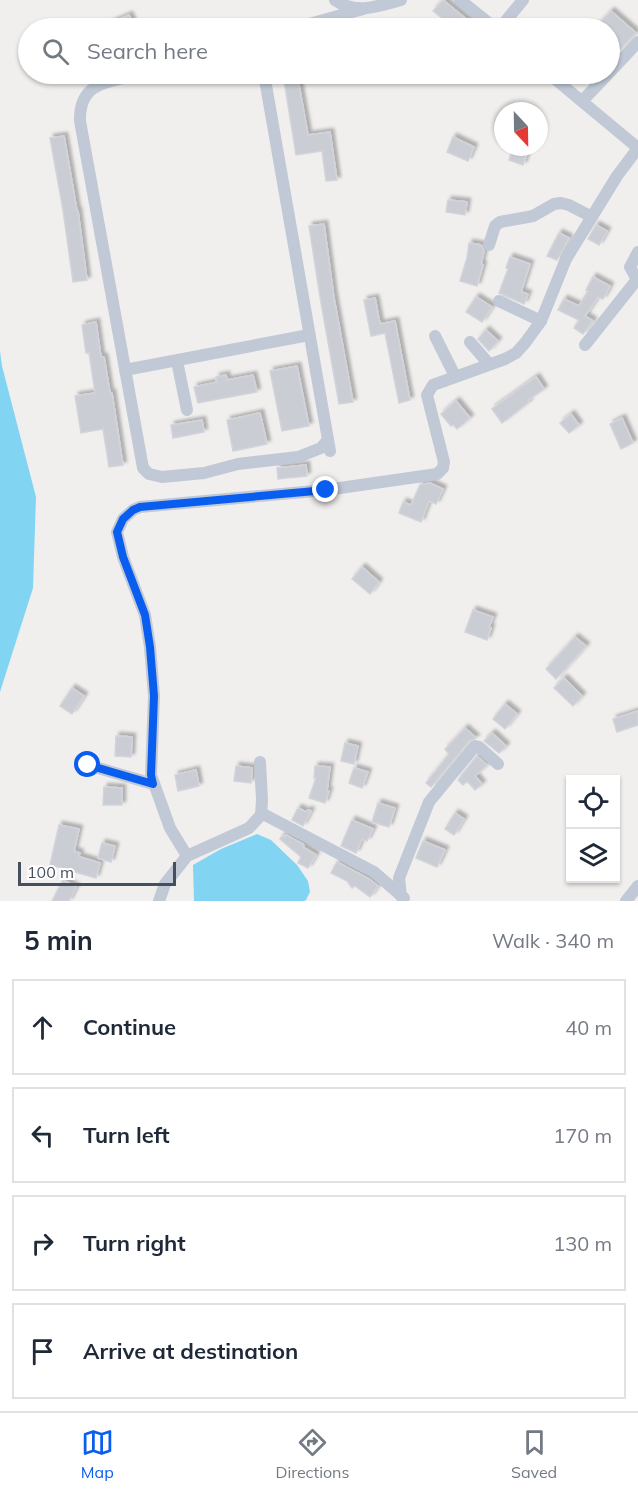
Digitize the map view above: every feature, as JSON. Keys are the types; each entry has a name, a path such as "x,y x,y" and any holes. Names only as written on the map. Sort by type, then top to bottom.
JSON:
{"street":[{"path":"335,0 348,7 363,9"},
{"path":"331,18 401,0"},
{"path":"460,0 482,18"},
{"path":"508,18 523,0"},
{"path":"620,61 638,42"},
{"path":"103,84 90,90 82,99 80,121 143,468 149,474 162,477 204,473 238,464 298,457 329,445 266,84"},
{"path":"187,856 170,828 151,775 154,696 150,647 145,615 123,557 117,532 123,519 140,507 331,489 437,474 443,468 444,462 426,395 433,385 505,359 525,344 541,321 566,259 617,176 638,147 561,84"},
{"path":"582,101 598,84"},
{"path":"489,245 495,226 500,222 533,216 554,204 569,205 592,217"},
{"path":"585,345 635,282 636,278 630,267 638,252"},
{"path":"499,301 541,321"},
{"path":"125,370 309,335"},
{"path":"435,336 455,376"},
{"path":"470,342 489,364"},
{"path":"177,361 187,410"},
{"path":"404,898 399,878 429,802 475,746 498,764"},
{"path":"159,901 165,884 187,856 249,828 261,815 260,762"},
{"path":"88,765 153,784"},
{"path":"261,815 265,815 374,872 404,898"},
{"path":"626,901 638,886"}],"water":[{"path":"0,351 36,497 33,588 0,692"},
{"path":"257,834 271,840 297,865 308,881 310,892 306,900 194,901 193,865 221,849"}],"building":[{"path":"443,0 465,18 442,18 433,11"},
{"path":"611,11 619,18 604,18"},
{"path":"620,19 636,33 620,49"},
{"path":"285,84 299,84 308,135 330,132 337,180 326,181 322,151 296,155"},
{"path":"64,136 78,211 87,280 73,282 50,138"},
{"path":"453,137 474,147 468,161 447,152"},
{"path":"510,156 526,156 523,165 509,160"},
{"path":"448,200 467,202 465,215 446,212"},
{"path":"324,224 334,298 353,402 339,404 309,226"},
{"path":"596,225 607,231 599,245 588,239"},
{"path":"559,233 569,238 557,260 547,256"},
{"path":"469,243 481,245 484,251 477,286 460,281"},
{"path":"510,257 530,264 521,292 528,294 524,304 499,293"},
{"path":"593,277 610,286 603,299 598,297 585,316 593,321 583,334 574,328 579,320 558,310 564,299 579,306"},
{"path":"476,297 492,307 482,322 466,312"},
{"path":"375,298 380,324 395,321 410,400 399,403 385,333 371,336 364,300"},
{"path":"96,322 101,357 104,357 110,393 112,393 123,465 109,467 103,429 81,433 75,396 95,393 82,325"},
{"path":"486,330 498,341 489,351 478,339"},
{"path":"297,366 309,426 282,431 270,371"},
{"path":"226,375 227,380 253,375 257,392 198,403 194,387 217,382 216,377"},
{"path":"536,377 544,389 502,423 492,409"},
{"path":"456,401 470,418 457,429 451,426 441,414"},
{"path":"260,413 267,444 233,451 227,420"},
{"path":"571,414 579,425 569,433 560,423"},
{"path":"622,418 633,443 621,449 610,424"},
{"path":"202,420 204,432 173,438 171,425"},
{"path":"306,465 307,476 278,479 277,468"},
{"path":"430,483 443,489 436,504 429,501 421,522 399,513 403,502 411,505 420,485"},
{"path":"362,567 379,582 370,594 352,579"},
{"path":"473,610 493,617 487,640 465,632"},
{"path":"575,637 586,646 556,679 546,669"},
{"path":"564,678 582,696 573,706 554,688"},
{"path":"72,688 84,696 72,714 60,706"},
{"path":"505,704 517,714 505,729 493,719"},
{"path":"638,711 638,725 617,732 613,719"},
{"path":"465,728 476,738 469,741 431,787 426,783 449,754 445,749"},
{"path":"492,733 506,746 499,753 484,741"},
{"path":"116,736 132,737 131,757 115,756"},
{"path":"345,743 358,746 354,764 341,761"},
{"path":"477,756 487,765 475,776 482,784 475,790 467,781 463,785 458,780"},
{"path":"236,766 252,768 251,783 234,781"},
{"path":"315,766 330,767 327,791 329,791 325,803 309,798 316,778 314,778"},
{"path":"354,768 368,772 362,788 349,783"},
{"path":"196,770 199,786 178,791 175,775"},
{"path":"104,787 122,788 122,805 103,805"},
{"path":"378,803 395,808 389,827 372,822"},
{"path":"298,808 306,812 311,811 303,826 292,820"},
{"path":"455,813 464,819 454,835 445,829"},
{"path":"352,820 373,829 367,841 362,839 356,853 341,846"},
{"path":"59,825 79,829 74,851 80,853 80,857 100,863 96,878 50,865"},
{"path":"286,835 303,844 303,847 316,855 308,868 298,863 301,857 280,839"},
{"path":"423,841 445,850 437,867 416,858"},
{"path":"102,843 115,846 111,862 98,858"},
{"path":"337,862 378,886 370,897 331,873"},
{"path":"63,880 76,887 69,901 52,901"}],"route":[{"path":"88,765 153,784 151,775 154,696 150,647 145,615 123,557 117,532 123,519 140,507 326,490"}]}
